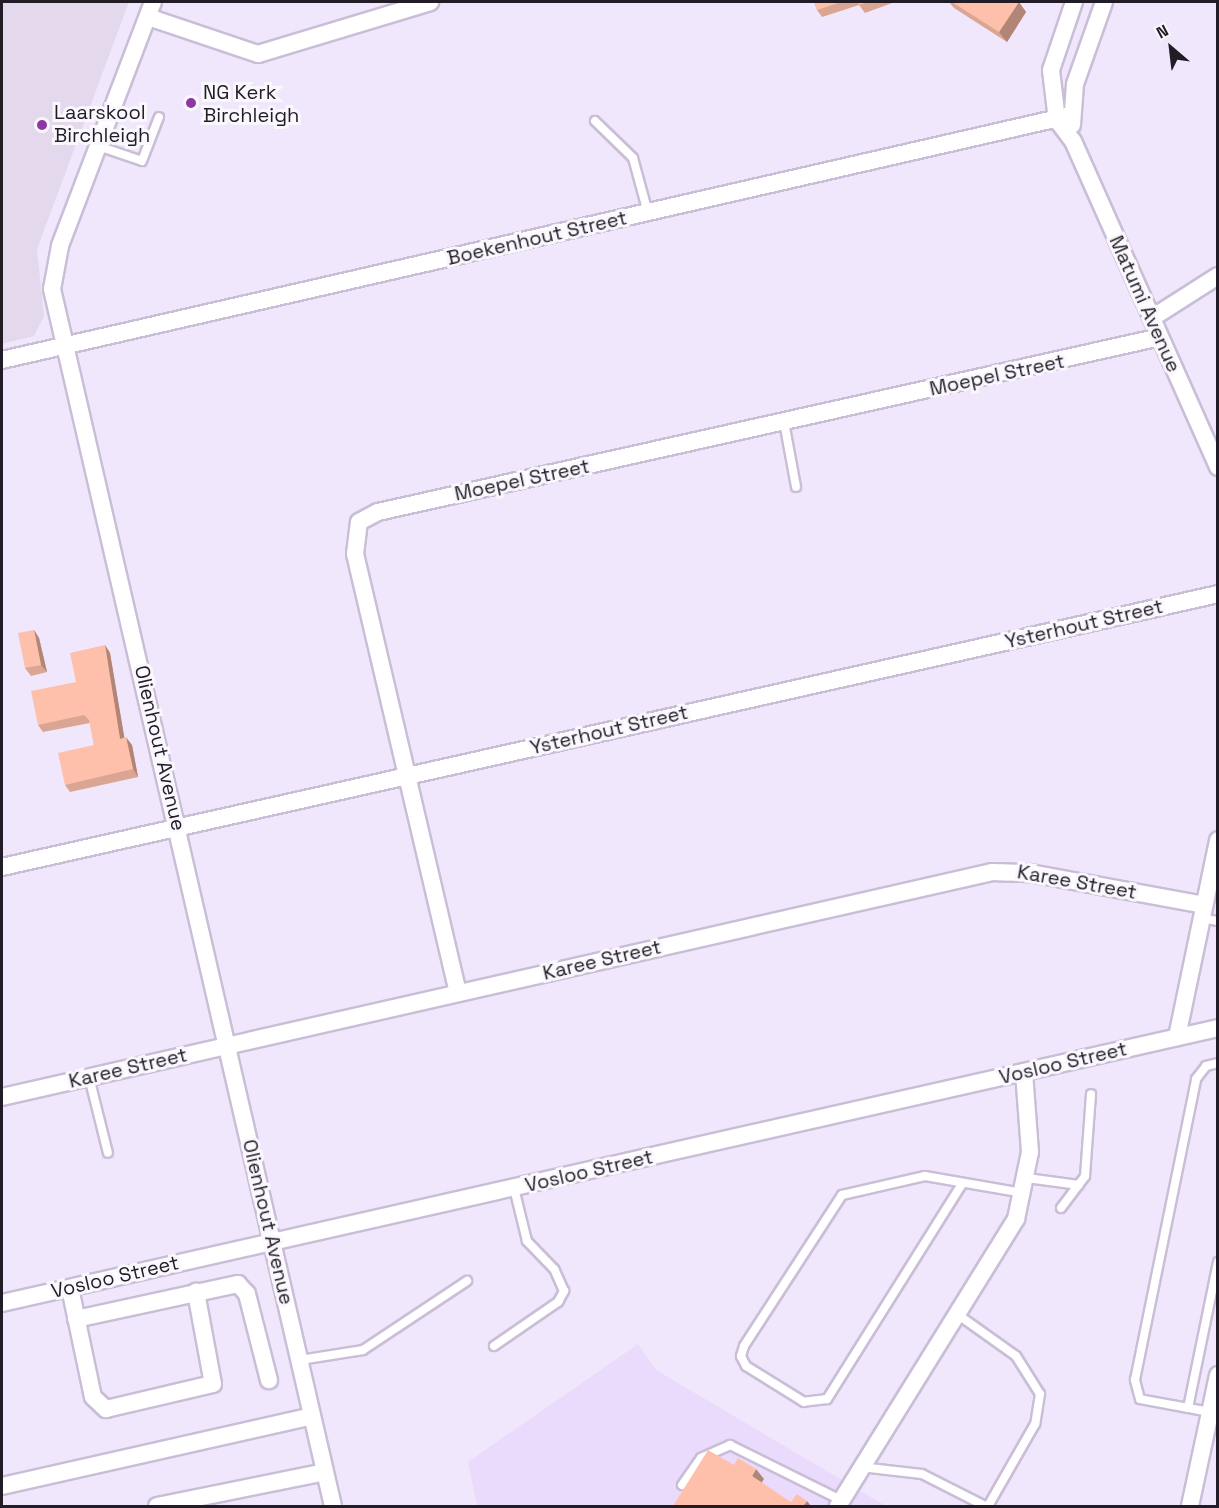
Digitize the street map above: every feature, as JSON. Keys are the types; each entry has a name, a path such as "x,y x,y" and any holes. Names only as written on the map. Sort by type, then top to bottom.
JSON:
{"street":[{"path":"150,9 258,54 430,2"},
{"name":"Matumi Avenue","path":"1074,2 1051,70 1064,118 1072,141 1160,338 1214,450 1218,467"},
{"name":"Matumi Avenue","path":"1064,118 1104,2"},
{"name":"Olienhout Avenue","path":"150,9 52,274 55,304 69,345 333,1506"},
{"name":"Boekenhout Street","path":"2,360 1064,118"},
{"path":"1152,318 1218,276"},
{"name":"Moepel Street","path":"458,993 355,554 359,522 378,512 1160,338"},
{"name":"Ysterhout Street","path":"2,867 1218,594"},
{"path":"1177,1037 1208,915 1218,840"},
{"name":"Karee Street","path":"2,1097 999,871 1208,915"},
{"name":"Vosloo Street","path":"2,1303 1218,1028"},
{"path":"840,1503 1012,1226 1026,1185 1024,1072"},
{"path":"76,1319 234,1283 244,1289 269,1380"},
{"path":"69,1288 100,1407 201,1390 213,1384 214,1374 196,1292"},
{"path":"1190,1506 1218,1375"},
{"path":"2,1486 312,1416"},
{"path":"157,1506 325,1472"}],"lane":[{"path":"98,146 142,161 159,117"},
{"path":"595,121 633,158 648,213"},
{"path":"784,422 796,488"},
{"path":"1210,1412 1140,1399 1135,1380 1196,1079 1206,1066 1218,1064"},
{"path":"89,1077 108,1153"},
{"path":"1061,1208 1085,1176 1091,1094"},
{"path":"962,1184 827,1399 804,1402 746,1366 741,1356 744,1346 836,1199 918,1177 962,1184 1079,1185"},
{"path":"495,1347 558,1302 564,1291 554,1269 527,1241 514,1188"},
{"path":"1188,1408 1218,1262"},
{"path":"300,1360 363,1350 467,1281"},
{"path":"861,1467 922,1474 986,1506 1035,1424 1040,1394 1016,1356 957,1314"},
{"path":"682,1485 701,1458 730,1445 840,1503"}],"shaded area":[{"name":"Laarskool Birchleigh","path":"2,2 129,2 37,249 44,316 34,336 2,344"},
{"path":"638,1344 656,1370 886,1506 477,1506 468,1462"}],"building":[{"path":"814,2 841,2 817,10"},
{"path":"952,2 1019,2 999,32"},
{"path":"34,630 41,665 25,668 18,633"},
{"path":"105,645 120,739 126,737 133,769 65,785 58,753 94,745 89,720 84,715 38,725 31,691 76,682 70,653"},
{"path":"708,1450 734,1465 738,1458 756,1469 752,1476 791,1502 797,1494 807,1501 803,1506 673,1506"}],"place":[{"name":"NG Kerk Birchleigh","path":"191,103"},
{"name":"Laarskool Birchleigh","path":"42,125"}]}
